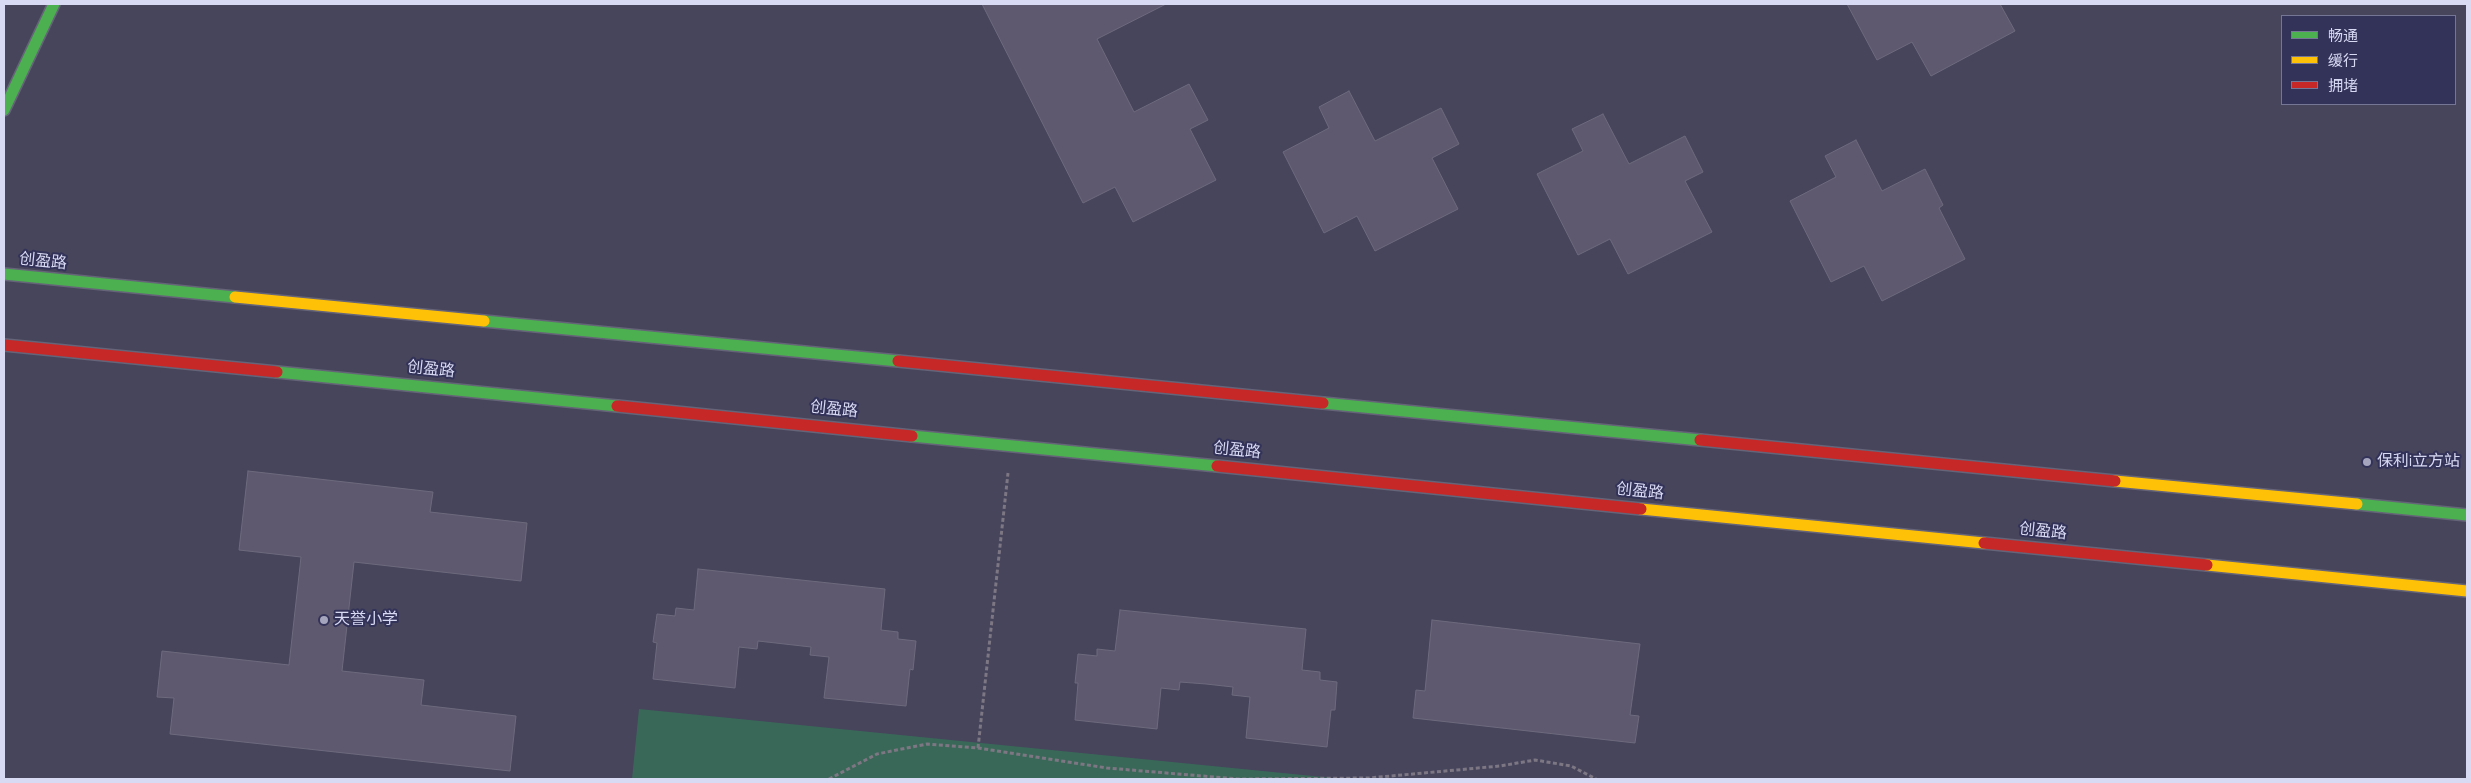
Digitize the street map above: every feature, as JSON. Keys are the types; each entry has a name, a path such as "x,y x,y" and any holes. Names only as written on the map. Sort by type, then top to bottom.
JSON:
{"street":[{"path":"4,110 54,4"},
{"name":"创盈路","path":"4,274 2467,515"},
{"name":"创盈路","path":"4,345 2467,591"}],"path":[{"path":"978,748 1011,445"},
{"path":"829,779 877,754 927,744 978,748 1107,768 1238,778 1369,778 1500,766 1535,760 1571,766 1596,779"}],"green space":[{"path":"639,709 1343,779 632,779"}],"building":[{"path":"982,4 1166,4 1097,39 1134,112 1189,84 1208,120 1190,129 1216,180 1133,222 1115,187 1083,203"},
{"path":"1847,4 2000,4 2015,31 1931,76 1912,42 1877,60"},
{"path":"1349,91 1375,141 1441,108 1459,144 1432,158 1458,209 1375,251 1357,216 1324,233 1283,152 1329,128 1319,107"},
{"path":"1603,114 1629,164 1685,136 1703,172 1685,181 1712,232 1628,274 1610,239 1578,255 1537,174 1583,151 1572,129"},
{"path":"1856,140 1882,191 1925,169 1943,205 1939,208 1965,259 1882,301 1864,266 1831,282 1790,201 1836,177 1825,156"},
{"path":"248,471 433,492 430,512 527,523 521,581 354,562 342,671 424,680 421,705 516,716 510,771 170,734 174,698 157,697 162,651 289,665 301,557 239,550"},
{"path":"698,569 885,589 881,630 898,632 898,639 916,641 913,670 910,669 906,706 824,698 829,657 810,655 811,647 758,641 757,649 739,647 735,688 653,679 657,643 653,642 657,614 675,616 676,608 694,610"},
{"path":"1120,610 1306,629 1302,670 1320,672 1320,680 1337,682 1335,710 1331,710 1327,747 1246,738 1250,697 1232,695 1233,687 1206,684 1180,682 1179,690 1161,688 1157,729 1075,720 1078,683 1075,683 1078,654 1097,656 1097,649 1115,651"},
{"path":"1432,620 1640,644 1630,715 1639,716 1635,743 1413,718 1416,690 1425,691"}],"traffic: fast":[{"path":"4,110 54,4"},
{"path":"4,274 235,297"},
{"path":"484,321 898,361"},
{"path":"277,372 617,406"},
{"path":"1323,403 1700,440"},
{"path":"912,436 1217,466"},
{"path":"2357,504 2467,515"}],"traffic: slow":[{"path":"235,297 484,321"},
{"path":"2115,481 2357,504"},
{"path":"1641,509 1984,543"},
{"path":"2207,565 2467,591"}],"traffic: jam":[{"path":"4,345 277,372"},
{"path":"898,361 1323,403"},
{"path":"617,406 912,436"},
{"path":"1700,440 2115,481"},
{"path":"1217,466 1641,509"},
{"path":"1984,543 2207,565"}],"place":[{"name":"保利i立方站","path":"2367,462"},
{"name":"天誉小学","path":"324,620"}]}
